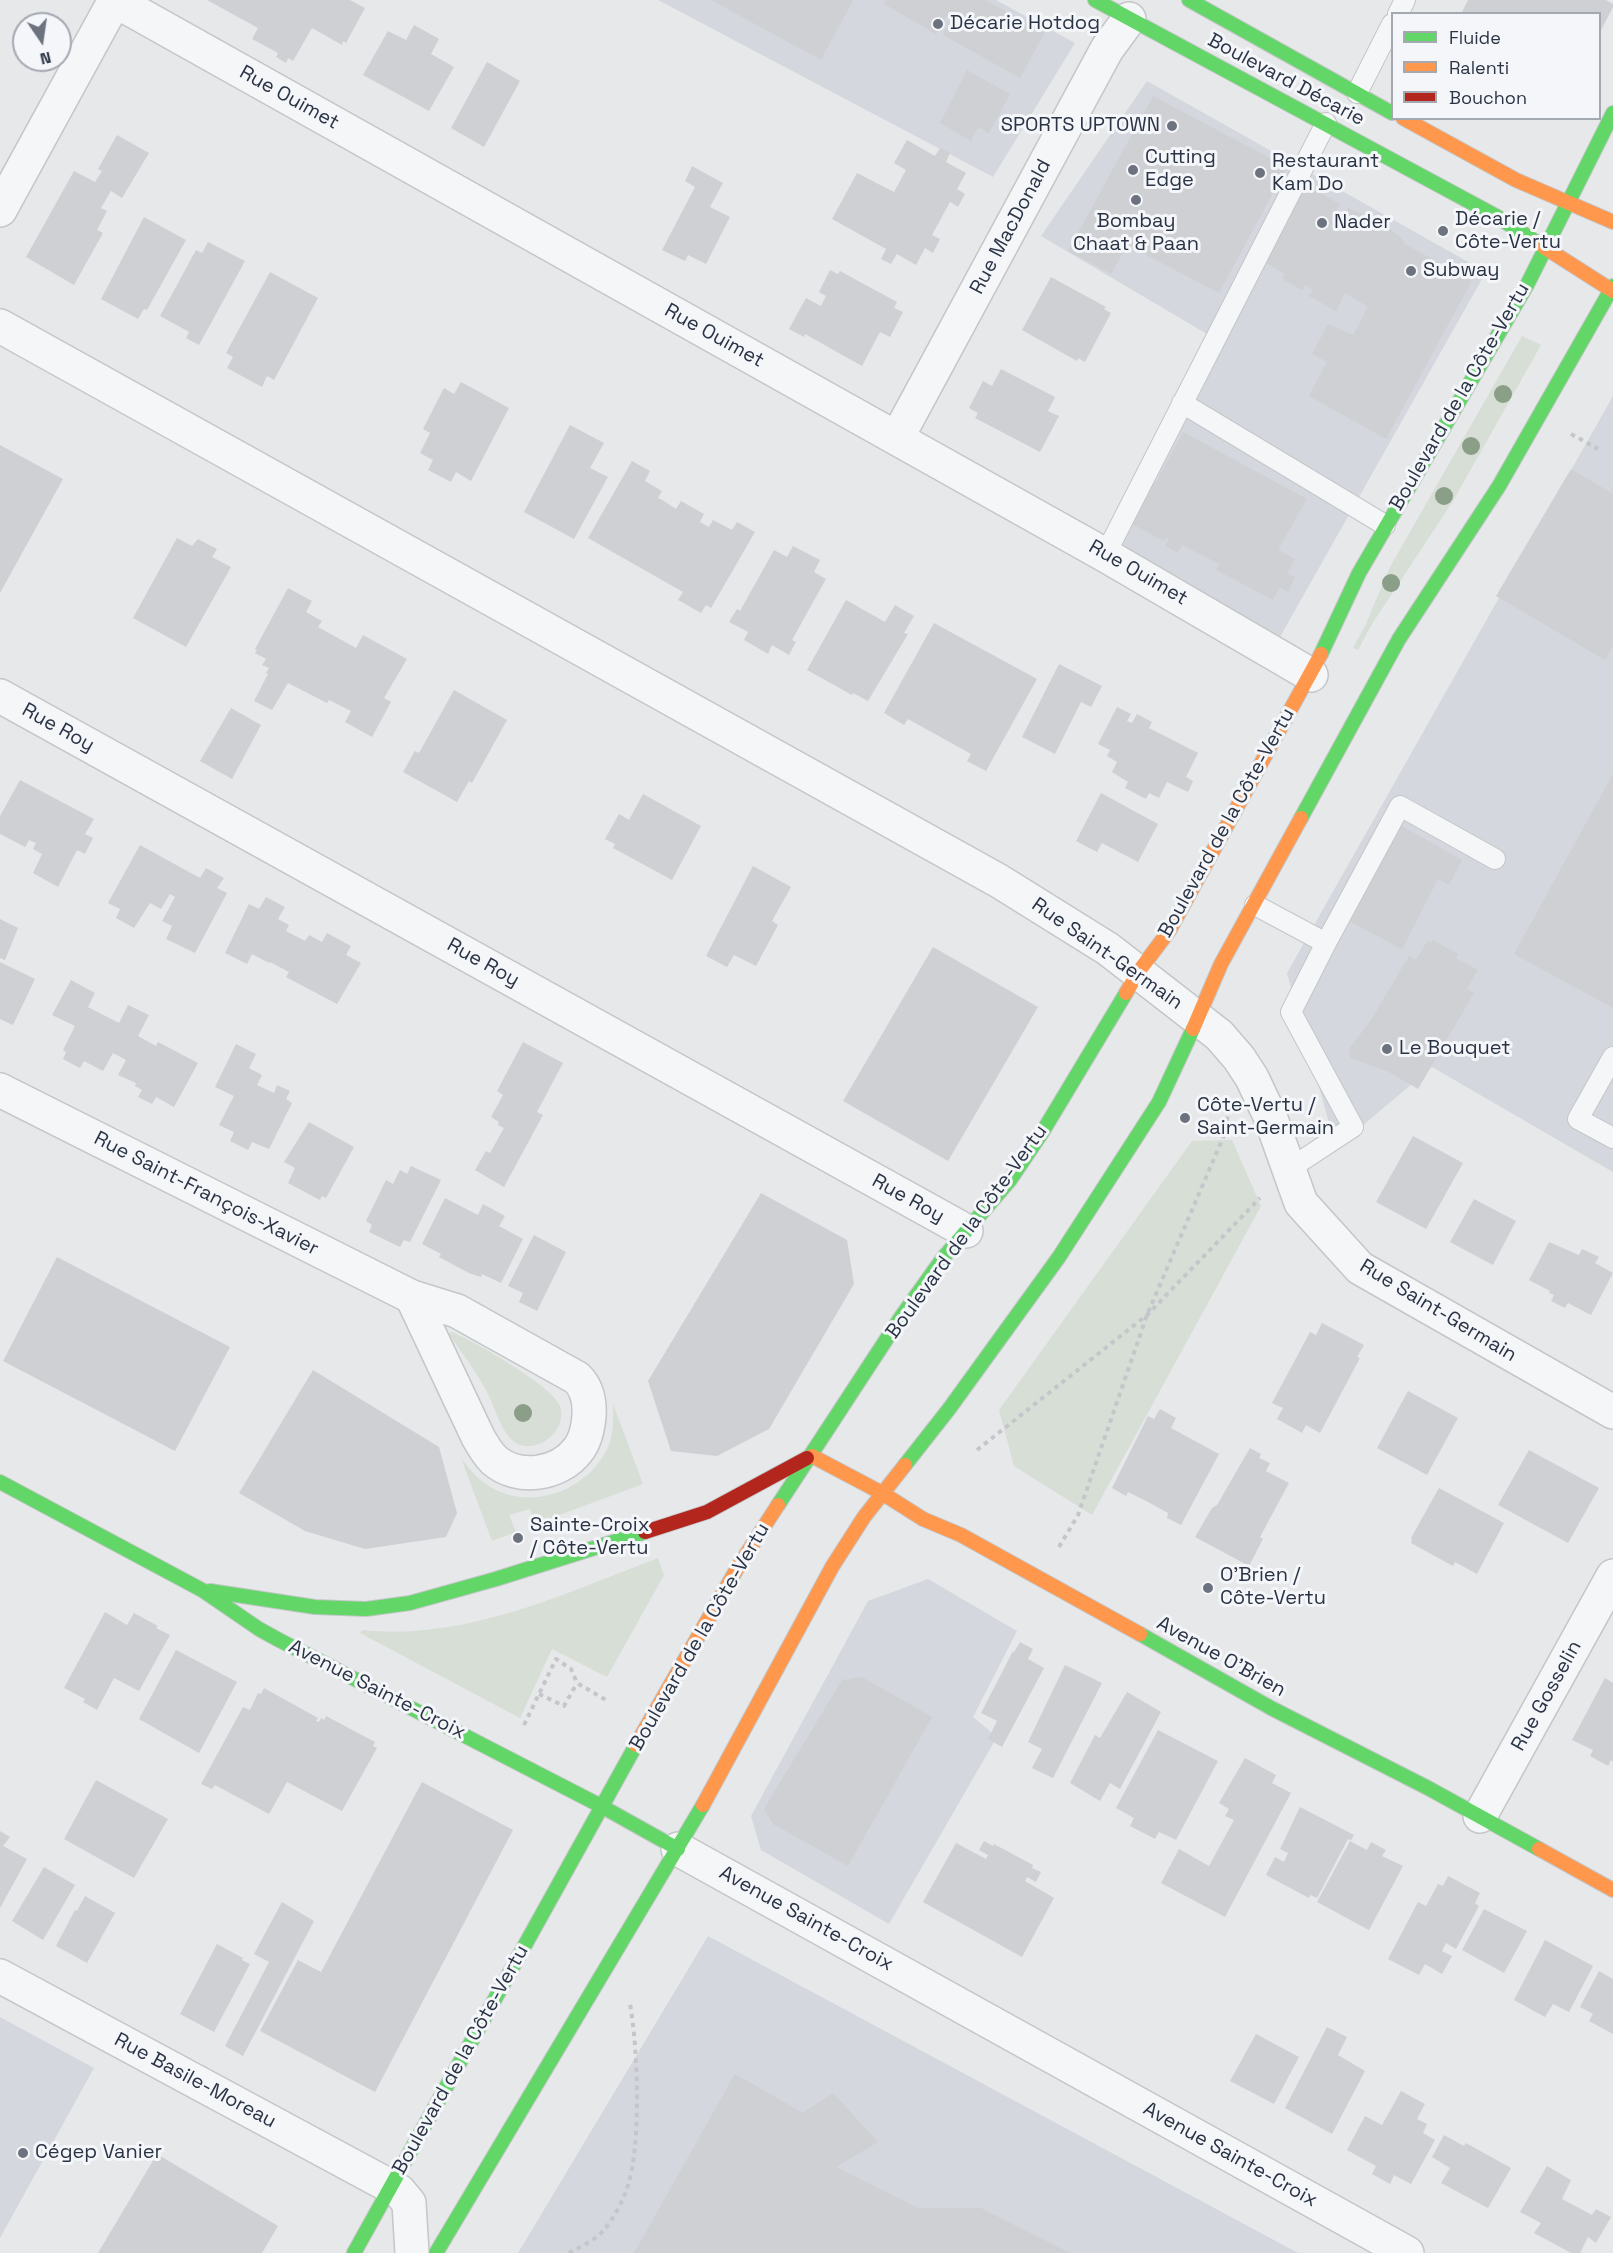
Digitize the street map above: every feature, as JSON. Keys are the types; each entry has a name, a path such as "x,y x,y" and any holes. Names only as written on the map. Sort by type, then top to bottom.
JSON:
{"main road":[{"name":"Boulevard Décarie","path":"1095,0 1133,14 1496,216 1612,289"},
{"name":"Boulevard Décarie","path":"1189,0 1391,112"},
{"name":"Boulevard de la Côte-Vertu","path":"354,2253 601,1806 738,1567 901,1317 966,1231 1010,1180 1043,1131 1139,971 1168,931 1311,675 1359,573 1385,525 1519,298 1613,113"},
{"path":"1407,120 1516,180 1613,222"},
{"path":"436,2253 713,1789 832,1567 882,1493 949,1409 1059,1257 1170,1082 1221,964 1399,639 1498,486 1612,289"},
{"name":"Avenue O'Brien","path":"812,1456 882,1493 923,1519 961,1535 1271,1708 1480,1816 1613,1890"},
{"name":"Avenue Sainte-Croix","path":"202,1590 342,1609 378,1608 410,1603 496,1579 707,1512 812,1456"},
{"name":"Avenue Sainte-Croix","path":"0,1482 202,1590 269,1634 601,1806 678,1849"}],"street":[{"path":"0,210 115,0"},
{"name":"Rue Ouimet","path":"115,0 1105,555 1311,675"},
{"name":"Rue MacDonald","path":"897,438 1107,49 1133,14"},
{"name":"Rue Saint-Germain","path":"0,327 999,881 1139,971 1219,1035 1239,1058 1252,1078 1270,1116 1301,1203 1360,1268 1613,1412"},
{"name":"Rue Roy","path":"0,696 966,1231"},
{"name":"Rue Saint-François-Xavier","path":"0,1090 412,1297 457,1311 577,1377 584,1385 590,1408 584,1440 570,1459 558,1467 532,1473 508,1468 496,1461 478,1437 412,1297"},
{"name":"Rue Gosselin","path":"1480,1816 1613,1576"},
{"name":"Avenue Sainte-Croix","path":"678,1849 1407,2253"},
{"name":"Rue Basile-Moreau","path":"0,1976 391,2185"},
{"name":"Boulevard de la Côte-Vertu","path":"391,2185 405,2196 409,2203 412,2253"}],"lane":[{"path":"1357,93 1391,26"},
{"path":"1105,555 1326,123"},
{"path":"1182,403 1385,525"},
{"path":"1289,1169 1353,1127 1291,1012 1400,806 1495,859"},
{"path":"1255,905 1326,943"},
{"path":"1613,1057 1578,1119 1613,1138"}],"path":[{"path":"1571,434 1598,449"},
{"path":"1078,1515 1147,1315 1225,1133 1227,1115"},
{"path":"977,1450 1147,1315 1261,1197 1301,1203"},
{"path":"524,1726 556,1659 571,1669 577,1683 606,1700"},
{"path":"539,1694 564,1706 577,1683"},
{"path":"568,2253 590,2241 603,2230 626,2191 632,2163 636,2092 630,2004"}],"shaded area":[{"path":"658,0 996,0 1075,43 993,177"},
{"path":"1147,81 1486,272 1276,644 1113,545 1212,337 1041,236"},
{"path":"1522,336 1541,345 1453,501 1372,624 1358,650 1353,648 1390,567"},
{"path":"1613,396 1613,1172 1432,1067 1336,1148 1287,973"},
{"path":"1232,1140 1261,1206 1092,1515 1014,1466 999,1410 1192,1141"},
{"path":"452,1332 528,1376 554,1398 560,1406 561,1416 554,1434 538,1444 528,1446 511,1439 501,1424 488,1394 450,1336 449,1333"},
{"path":"613,1404 643,1484 535,1524 530,1509 509,1515 516,1532 492,1541 461,1458 484,1483 510,1495 544,1496 560,1491 576,1484 601,1460 612,1435"},
{"path":"658,1558 664,1575 607,1677 552,1649 520,1718 360,1633 362,1630 401,1632 476,1622 550,1600"},
{"path":"928,1579 1017,1631 973,1717 997,1737 889,1924 761,1850 751,1816 868,1601"},
{"path":"708,1936 1298,2253 518,2253"},
{"name":"Cégep Vanier","path":"0,2017 94,2068 0,2238"}],"building":[{"path":"207,0 350,0 365,8 346,43 343,41 342,45 312,28 293,61 288,58 286,63 276,57 278,53 252,39 258,28"},
{"path":"711,0 853,0 821,60"},
{"path":"886,0 985,0 1045,32 1020,78 943,35 951,19 946,16 936,34 884,4"},
{"path":"1468,0 1606,0 1613,4 1601,30 1601,12 1462,12"},
{"path":"414,25 439,39 431,54 454,67 429,111 363,75 388,31 406,40"},
{"path":"487,62 520,81 484,147 451,128"},
{"path":"967,70 1010,94 989,133 978,127 971,141 940,123"},
{"path":"1153,96 1287,167 1219,293 1127,245 1111,274 1068,251"},
{"path":"117,135 149,153 122,198 111,191 101,208 107,211 97,230 103,233 74,285 26,257 74,171 95,182 102,171 98,169"},
{"path":"907,140 935,156 940,148 950,153 946,162 966,173 957,189 965,194 958,207 950,202 932,235 940,239 933,253 925,248 916,265 897,254 891,264 881,259 886,249 832,219 857,173 894,192 906,170 894,163"},
{"path":"692,166 723,183 710,207 730,217 706,264 688,255 685,261 662,250 695,187 685,181"},
{"path":"1310,187 1340,204 1336,210 1344,214 1348,208 1378,220 1404,241 1403,243 1472,281 1386,439 1309,396 1327,362 1312,354 1328,324 1353,335 1368,307 1345,293 1336,311 1309,296 1313,290 1305,285 1302,290 1282,279 1285,274 1263,261 1303,191 1306,193"},
{"path":"144,217 186,240 147,310 144,309 138,319 101,299"},
{"path":"208,242 245,261 199,345 186,338 189,332 160,316 196,250 202,253"},
{"path":"830,270 838,274 840,271 897,302 894,308 903,312 890,337 880,332 862,366 805,334 804,337 789,329 806,298 821,306 826,296 819,292"},
{"path":"270,272 318,298 274,380 267,376 262,387 227,368 233,357 226,353"},
{"path":"1051,277 1106,307 1104,309 1111,313 1085,362 1078,358 1077,361 1022,330"},
{"path":"1001,369 1055,397 1048,411 1059,416 1040,452 975,418 978,413 969,408 983,381 992,386"},
{"path":"461,382 509,408 471,481 456,472 451,482 428,470 433,460 420,453 430,433 423,429 444,388 454,394"},
{"path":"570,425 604,443 590,468 608,477 574,539 524,512"},
{"path":"1183,432 1307,499 1278,550 1295,559 1287,574 1295,577 1288,592 1280,587 1273,600 1216,570 1219,564 1182,545 1178,553 1165,546 1169,538 1167,537 1164,541 1130,523 1151,483 1155,484"},
{"path":"0,445 63,479 0,593"},
{"path":"632,461 650,471 645,481 662,491 658,498 676,509 681,501 704,514 700,522 709,527 713,520 732,530 737,522 755,532 711,608 706,605 701,613 678,600 683,592 588,538"},
{"path":"1571,469 1613,494 1613,646 1605,660 1496,596"},
{"path":"177,538 192,546 198,539 217,549 212,557 231,567 186,647 133,618"},
{"path":"793,546 820,560 814,572 826,579 792,640 796,642 789,655 772,645 768,654 744,640 748,632 729,622 737,609 740,611 774,550 787,557"},
{"path":"288,588 312,601 306,612 322,621 318,627 356,648 363,635 407,659 384,698 391,702 372,737 345,722 351,711 329,700 327,703 288,683 272,710 254,701 269,668 262,665 266,659 255,653 257,650 255,649"},
{"path":"846,600 885,622 895,605 914,616 904,633 908,634 868,701 853,693 852,695 807,670"},
{"path":"934,623 1037,679 986,771 967,761 971,754 908,719 904,725 884,713"},
{"path":"1059,664 1102,686 1091,707 1081,702 1055,754 1022,737"},
{"path":"454,690 507,720 472,783 469,781 457,802 403,772 415,751 419,753"},
{"path":"1117,707 1131,714 1127,721 1132,723 1137,714 1152,722 1149,728 1198,753 1186,777 1193,781 1188,792 1167,782 1159,798 1149,793 1146,799 1125,788 1128,782 1112,772 1117,762 1107,756 1110,750 1098,744"},
{"path":"231,708 261,725 232,779 200,761"},
{"path":"1613,774 1613,1008 1514,954"},
{"path":"20,780 94,819 85,834 93,838 85,854 77,850 58,887 33,873 42,854 33,849 36,843 29,840 25,847 0,834 0,816"},
{"path":"1101,793 1158,824 1138,862 1102,843 1097,852 1076,841"},
{"path":"643,794 701,826 672,880 613,848 615,844 605,839 619,814 629,820"},
{"path":"1402,826 1462,860 1449,885 1438,879 1402,949 1351,922 1351,918"},
{"path":"140,845 200,878 206,868 224,878 217,888 227,893 195,953 166,939 172,926 162,921 175,897 170,894 161,909 150,903 134,928 116,918 120,909 108,903"},
{"path":"753,866 791,887 772,921 778,925 756,966 734,955 727,967 706,956"},
{"path":"266,897 285,907 278,919 289,925 286,931 305,941 309,935 322,942 327,933 351,946 346,955 361,963 337,1004 286,977 289,972 270,962 252,954 247,964 225,953 249,904 259,909"},
{"path":"0,919 18,928 5,960 0,958"},
{"path":"1433,940 1458,954 1456,958 1478,970 1467,989 1474,993 1418,1089 1389,1072 1351,1058 1349,1053 1409,956 1416,960 1427,941 1431,943"},
{"path":"933,947 1038,1007 948,1161 843,1101"},
{"path":"0,962 35,979 13,1025 0,1019"},
{"path":"71,980 95,993 88,1007 119,1023 128,1005 149,1015 138,1036 156,1046 158,1042 198,1063 174,1107 156,1097 152,1104 138,1097 142,1090 135,1086 136,1083 118,1075 126,1060 113,1053 103,1071 84,1061 80,1068 63,1059 66,1052 63,1050 75,1026 52,1015"},
{"path":"523,1042 563,1063 537,1112 543,1115 504,1187 475,1170 486,1151 490,1153 504,1128 491,1117 503,1095 497,1091"},
{"path":"236,1044 256,1054 249,1068 262,1075 257,1085 274,1093 277,1085 290,1091 286,1099 292,1103 269,1149 252,1142 248,1150 230,1141 234,1132 219,1125 234,1096 215,1087"},
{"path":"309,1122 354,1147 326,1198 322,1196 320,1200 288,1183 295,1168 284,1162"},
{"path":"1413,1136 1463,1163 1426,1229 1376,1202"},
{"path":"411,1166 441,1180 410,1242 404,1240 400,1247 369,1232 372,1225 366,1221 386,1180 393,1184 400,1170 407,1174"},
{"path":"761,1193 847,1240 854,1284 769,1429 717,1456 671,1451 648,1381"},
{"path":"445,1198 478,1215 483,1204 505,1216 499,1226 523,1239 501,1283 482,1274 481,1277 469,1273 439,1257 441,1254 422,1244"},
{"path":"1474,1199 1516,1221 1493,1265 1450,1242"},
{"path":"534,1235 566,1252 537,1311 519,1302 523,1293 508,1286"},
{"path":"1549,1242 1579,1255 1582,1249 1599,1257 1595,1263 1613,1273 1591,1315 1568,1303 1565,1308 1551,1301 1554,1295 1549,1293 1550,1291 1529,1280"},
{"path":"57,1257 230,1347 175,1451 3,1361"},
{"path":"1322,1323 1364,1345 1357,1357 1360,1358 1320,1433 1306,1425 1302,1433 1277,1419 1283,1408 1272,1403 1310,1332 1316,1335"},
{"path":"313,1370 439,1447 457,1513 446,1537 365,1549 305,1531 239,1493"},
{"path":"1408,1391 1458,1418 1427,1475 1377,1448"},
{"path":"1160,1409 1176,1418 1171,1428 1219,1454 1181,1525 1167,1518 1168,1513 1148,1502 1128,1492 1126,1496 1112,1488 1148,1416 1154,1419"},
{"path":"1250,1448 1261,1454 1259,1458 1270,1463 1266,1471 1289,1483 1260,1537 1263,1539 1249,1566 1195,1537 1212,1508 1217,1505"},
{"path":"1529,1450 1599,1488 1568,1543 1498,1505"},
{"path":"1439,1488 1504,1523 1477,1574 1455,1562 1453,1566 1411,1543 1411,1538"},
{"path":"105,1612 127,1625 134,1613 170,1635 139,1691 114,1678 97,1710 83,1702 85,1699 64,1688"},
{"path":"1020,1642 1033,1649 1028,1659 1044,1668 1002,1747 988,1739 997,1721 981,1713 1013,1651"},
{"path":"176,1650 237,1682 199,1753 139,1719"},
{"path":"1065,1665 1102,1683 1053,1778 1032,1768 1042,1749 1028,1742"},
{"path":"862,1677 932,1717 848,1866 773,1824 764,1809 842,1680"},
{"path":"1605,1678 1613,1683 1613,1762 1611,1760 1608,1766 1590,1756 1593,1750 1572,1740"},
{"path":"264,1688 318,1718 316,1721 319,1722 321,1718 324,1720 326,1716 375,1742 373,1746 377,1748 342,1811 287,1782 269,1814 215,1785 212,1789 201,1784 243,1707 250,1710 258,1693 261,1694"},
{"path":"1127,1692 1161,1712 1120,1789 1110,1783 1100,1801 1070,1783 1095,1735 1100,1738"},
{"path":"1158,1730 1218,1761 1176,1840 1159,1832 1155,1839 1130,1826 1134,1818 1116,1808"},
{"path":"1245,1758 1276,1775 1272,1783 1291,1793 1225,1917 1161,1883 1179,1849 1209,1866 1234,1820 1225,1816 1229,1809 1219,1803"},
{"path":"96,1780 168,1819 134,1878 64,1839"},
{"path":"422,1782 513,1830 375,2092 260,2031 298,1960 321,1972"},
{"path":"1300,1807 1354,1835 1351,1840 1348,1839 1317,1898 1310,1895 1309,1898 1266,1875 1275,1857 1284,1862 1288,1853 1280,1849"},
{"path":"0,1831 10,1837 3,1846 27,1859 0,1908"},
{"path":"984,1841 1033,1865 1032,1868 1041,1872 1036,1882 1027,1877 1025,1881 1054,1898 1022,1957 923,1902 956,1843 986,1859 988,1855 979,1850"},
{"path":"1350,1841 1367,1850 1371,1842 1386,1850 1382,1856 1403,1866 1369,1930 1317,1902"},
{"path":"44,1867 75,1885 43,1940 12,1921"},
{"path":"1448,1876 1480,1893 1475,1903 1479,1906 1456,1949 1446,1943 1442,1951 1452,1956 1442,1974 1425,1964 1419,1975 1388,1959 1418,1902 1426,1906 1438,1884 1443,1886"},
{"path":"85,1896 115,1913 87,1963 56,1946"},
{"path":"282,1902 314,1921 243,2056 225,2046 269,1962 254,1954"},
{"path":"1484,1909 1527,1931 1504,1973 1462,1950"},
{"path":"1545,1940 1593,1966 1569,2012 1553,2004 1545,2017 1514,2000"},
{"path":"217,1944 250,1964 214,2032 180,2014"},
{"path":"1599,1971 1613,1979 1613,2034 1589,2021 1593,2014 1580,2007"},
{"path":"1327,2027 1347,2037 1338,2055 1365,2071 1332,2134 1285,2108"},
{"path":"1256,2034 1299,2057 1274,2104 1230,2081"},
{"path":"735,2074 803,2113 833,2093 878,2142 836,2167 918,2208 981,2208 1070,2253 634,2253"},
{"path":"1401,2091 1425,2104 1417,2119 1427,2124 1423,2133 1435,2140 1411,2184 1394,2175 1390,2184 1372,2174 1376,2166 1347,2150 1365,2116 1382,2125"},
{"path":"1444,2135 1464,2146 1466,2143 1511,2168 1488,2208 1441,2183 1450,2168 1432,2157"},
{"path":"157,2154 278,2226 262,2253 98,2253"},
{"path":"1547,2166 1571,2180 1562,2199 1592,2215 1596,2209 1611,2217 1596,2243 1588,2237 1580,2253 1571,2253 1534,2233 1541,2223 1520,2212"}],"traffic: fast":[{"path":"1095,0 1496,216 1544,247"},
{"path":"1189,0 1391,112"},
{"path":"1321,654 1359,573 1527,285 1613,113"},
{"path":"1301,818 1399,639 1499,486 1613,286"},
{"path":"778,1505 901,1317 943,1258 1010,1180 1043,1131 1126,993"},
{"path":"905,1465 949,1409 1059,1257 1159,1102 1193,1029"},
{"path":"0,1482 202,1590 279,1640 601,1806 678,1849"},
{"path":"210,1591 315,1607 366,1609 410,1603 496,1579 645,1532"},
{"path":"1140,1634 1271,1708 1428,1788 1539,1849"},
{"path":"354,2253 636,1745"},
{"path":"436,2253 703,1805"}],"traffic: slow":[{"path":"1407,120 1516,180 1613,222"},
{"path":"1544,247 1613,291"},
{"path":"1126,993 1139,971 1169,931 1321,654"},
{"path":"1193,1029 1221,964 1301,818"},
{"path":"812,1456 882,1493 923,1519 961,1535 1140,1634"},
{"path":"703,1805 832,1567 864,1517 905,1465"},
{"path":"636,1745 738,1567 778,1505"},
{"path":"1539,1849 1613,1890"}],"traffic: jam":[{"path":"645,1532 707,1512 807,1458"}],"place":[{"name":"Décarie Hotdog","path":"938,24"},
{"name":"SPORTS UPTOWN","path":"1172,126"},
{"name":"Cutting Edge","path":"1133,170"},
{"name":"Restaurant Kam Do","path":"1260,173"},
{"name":"Bombay Chaat & Paan","path":"1136,200"},
{"name":"Nader","path":"1322,223"},
{"name":"Décarie / Côte-Vertu","path":"1443,231"},
{"name":"Subway","path":"1411,271"},
{"name":"Le Bouquet","path":"1387,1049"},
{"name":"Côte-Vertu / Saint-Germain","path":"1185,1118"},
{"name":"Sainte-Croix / Côte-Vertu","path":"518,1538"},
{"name":"O'Brien / Côte-Vertu","path":"1208,1588"},
{"name":"Cégep Vanier","path":"23,2153"}]}
